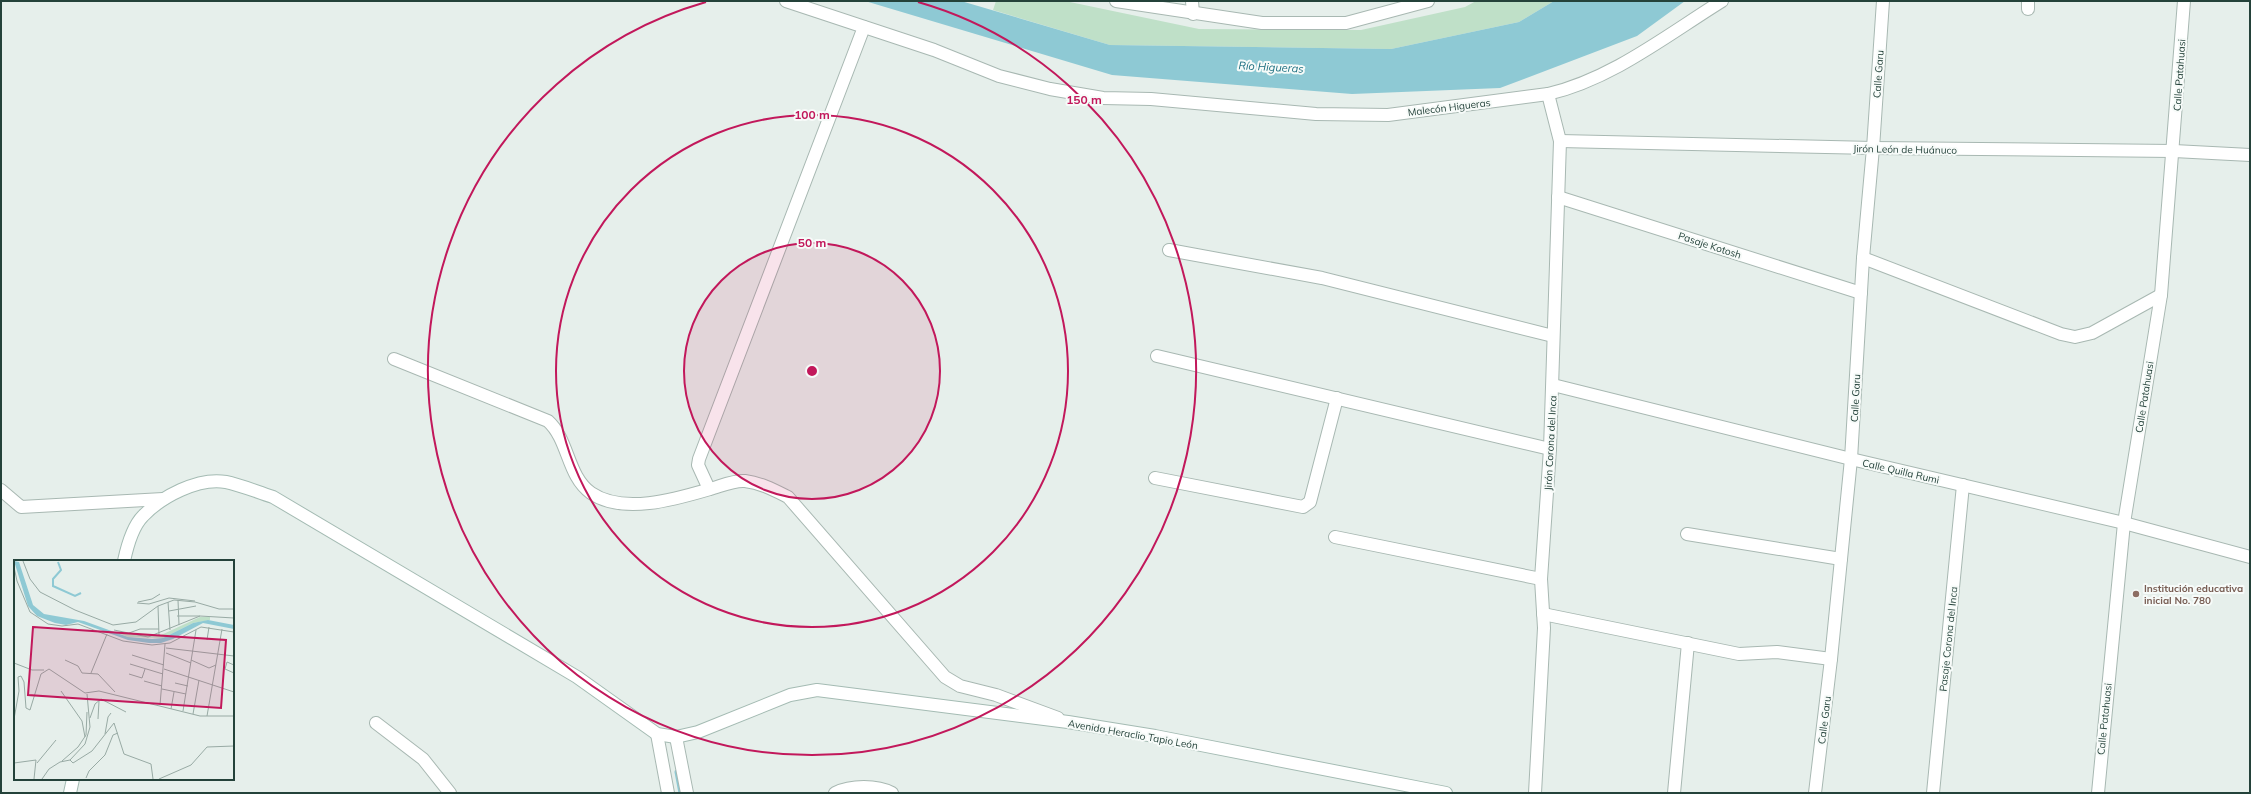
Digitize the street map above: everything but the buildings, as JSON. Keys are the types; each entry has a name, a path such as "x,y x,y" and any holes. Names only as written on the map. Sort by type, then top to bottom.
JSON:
{"street":[{"name":"Malecón Higueras","path":"786,1 934,50 999,76 1050,89 1104,98 1151,99 1316,114 1388,115 1548,94 1569,89 1598,78 1722,1"},
{"path":"1117,1 1193,14 1262,23 1346,23 1428,1"},
{"path":"1192,1 1193,14"},
{"name":"Calle Garu","path":"1815,793 1831,659 1851,459 1863,258 1873,148 1883,1"},
{"name":"Calle Patahuasi","path":"2098,793 2124,523 2161,295 2174,151 2184,1"},
{"path":"709,489 698,465 699,460 864,27"},
{"name":"Jirón Corona del Inca","path":"1535,793 1544,628 1541,579 1553,385 1553,336 1560,141 1548,94"},
{"name":"Jirón León de Huánuco","path":"1560,141 1873,148 2174,151 2250,154"},
{"name":"Pasaje Kotosh","path":"1558,197 1861,293"},
{"path":"1170,250 1322,278 1553,336"},
{"path":"1863,258 2060,334 2075,336 2092,332 2161,295"},
{"path":"1157,356 1550,449"},
{"path":"394,359 548,421 556,428 572,468 582,485 602,499 616,502 666,501 744,481 762,484 788,497 945,677 960,686 996,695 1068,722"},
{"name":"Calle Quilla Rumi","path":"1553,385 1851,459 2124,523 2250,557"},
{"path":"1155,478 1303,507 1310,502 1337,398"},
{"path":"124,560 128,544 142,517 163,499 192,485 225,482 273,497 577,677 657,734 668,793"},
{"name":"Pasaje Corona del Inca","path":"1933,793 1962,485"},
{"path":"1,490 21,507 163,499"},
{"path":"1687,534 1841,560"},
{"path":"1335,537 1541,579"},
{"path":"1543,614 1739,654 1777,652 1831,659"},
{"path":"1674,793 1688,643"},
{"name":"Avenida Heraclio Tapio León","path":"657,734 676,736 698,732 790,695 817,690 1068,722 1155,736 1446,793"},
{"path":"376,723 423,759 450,793"},
{"path":"676,736 687,793"},
{"path":"70,793 73,780"},
{"path":"835,793 843,789 881,788 892,793"}],"green space":[{"path":"996,1 1065,1 1199,29 1361,30 1465,7 1476,1 1554,1 1519,22 1391,49 1110,45 993,10"}],"water":[{"name":"Río Higueras","path":"865,1 961,1 1110,45 1391,49 1519,22 1554,1 1685,1 1637,36 1500,88 1352,94 1112,75"}],"waterway":[{"path":"677,772 681,793"}],"place":[{"name":"Institución educativa inicial No. 780","path":"2136,594"}]}
